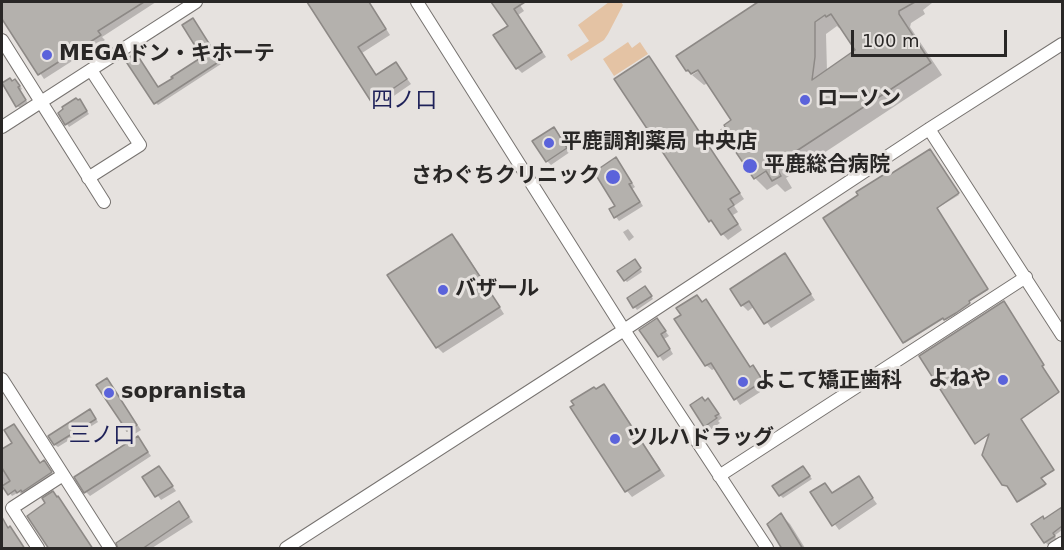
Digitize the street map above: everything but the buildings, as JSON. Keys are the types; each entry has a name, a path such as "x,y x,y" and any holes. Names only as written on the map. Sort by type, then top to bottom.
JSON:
{"street":[{"path":"2,127 196,2"},
{"path":"417,2 624,330 767,549"},
{"path":"2,40 104,202"},
{"path":"286,549 1062,44"},
{"path":"88,178 140,145 91,70"},
{"path":"929,129 1062,335"},
{"path":"719,476 1026,278"},
{"path":"2,380 108,548"},
{"path":"38,549 12,508 63,475"},
{"path":"1054,549 1062,543"}],"shaded area":[{"path":"609,2 621,2 623,5 608,34 604,40 571,61 567,55 589,41 578,25"},
{"path":"628,42 632,48 640,42 648,54 614,76 603,59"}],"place":[{"name":"MEGAドン・キホーテ","path":"47,55"},
{"name":"ローソン","path":"805,100"},
{"name":"平鹿調剤薬局 中央店","path":"549,143"},
{"name":"平鹿総合病院","path":"750,166"},
{"name":"さわぐちクリニック","path":"613,177"},
{"name":"バザール","path":"443,290"},
{"name":"よねや","path":"1003,380"},
{"name":"よこて矯正歯科","path":"743,382"},
{"name":"sopranista","path":"109,393"},
{"name":"ツルハドラッグ","path":"615,439"}],"district":[{"name":"四ノ口","path":"404,101"},
{"name":"三ノ口","path":"102,436"}]}
